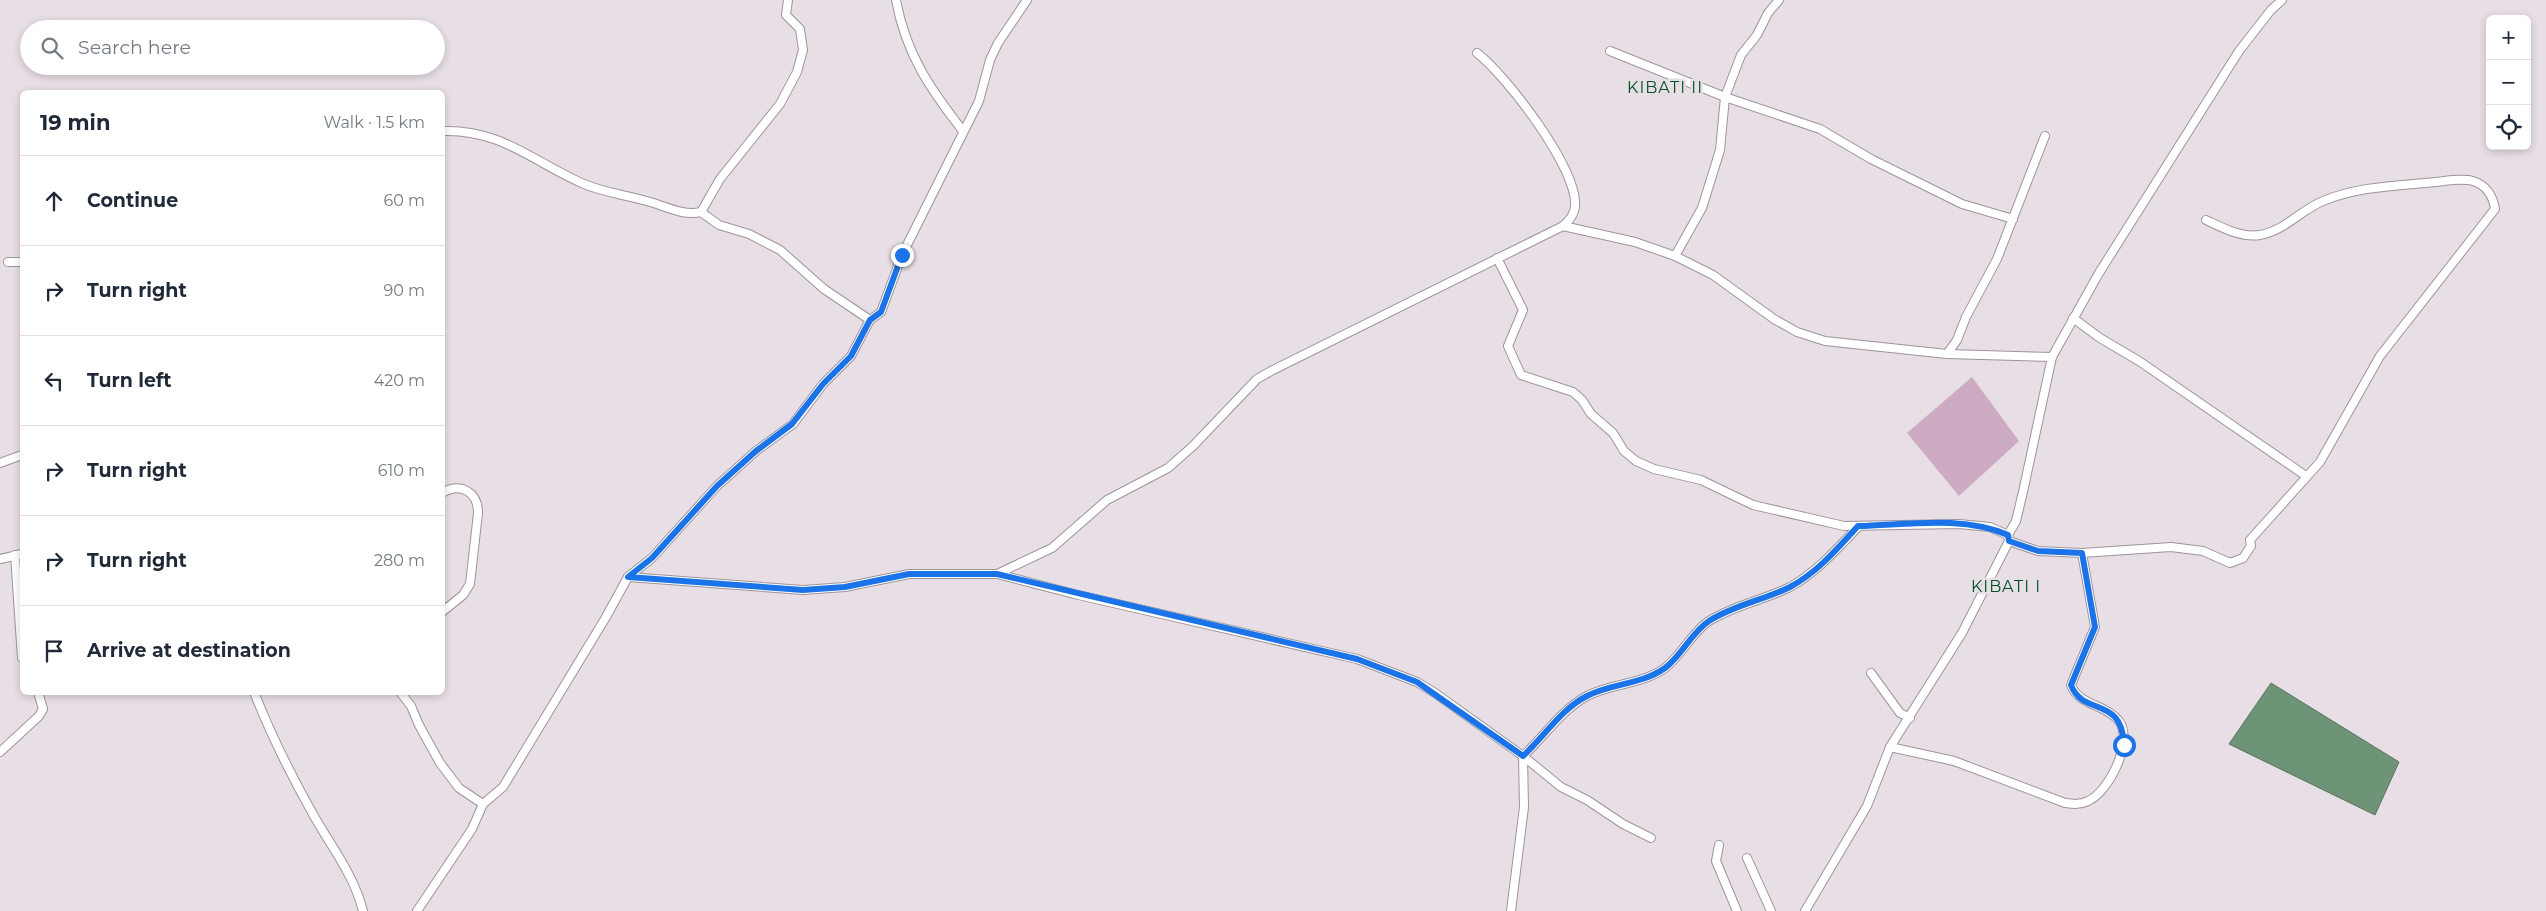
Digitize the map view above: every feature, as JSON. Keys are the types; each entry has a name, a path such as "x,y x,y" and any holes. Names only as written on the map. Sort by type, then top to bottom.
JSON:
{"street":[{"path":"445,131 477,133 502,140 584,184 611,193 650,202 688,215 701,212 720,179 780,104 798,72 803,50 800,29 786,15 788,0"},
{"path":"896,0 909,47 924,79 963,131"},
{"path":"419,910 472,829 483,804 503,787 606,617 628,577 652,558 717,486 756,451 792,424 823,384 851,356 870,320 881,312 902,255 979,101 990,60 998,43 1026,0"},
{"path":"1675,256 1702,208 1720,150 1725,97 1741,55 1757,34 1768,13 1779,0"},
{"path":"1806,911 1867,806 1890,747 1962,633 2016,521 2024,492 2052,358 2073,318 2239,51 2271,10 2282,0"},
{"path":"1610,51 1725,97 1820,129 1871,159 1962,204 2013,219"},
{"path":"997,574 1052,548 1107,500 1168,468 1193,446 1245,390 1264,375 1563,226 1571,219 1575,206 1570,179 1543,130 1502,77 1477,53"},
{"path":"1947,354 1957,340 1966,317 2009,233 2045,136"},
{"path":"1497,258 1523,310 1508,346 1521,375 1573,392 1582,400 1590,414 1613,433 1624,451 1636,462 1654,469 1701,480 1753,505 1769,510 1844,526 1959,524 1990,527 2008,538 2038,551 2082,553 2171,547 2203,551 2230,563 2243,558 2252,546 2250,540 2320,462 2331,446 2380,356 2487,222 2495,209 2493,198 2484,187 2472,181 2454,181 2345,192 2320,202 2274,231 2259,235 2244,235 2206,220"},
{"path":"701,212 719,225 748,234 780,250 824,288 870,320"},
{"path":"2000,216 2009,233"},
{"path":"1563,226 1634,242 1675,256 1713,275 1774,319 1797,332 1825,341 1947,354 2052,358"},
{"path":"8,262 20,262"},
{"path":"2073,318 2306,476"},
{"path":"0,463 20,456"},
{"path":"445,492 452,489 466,490 473,496 478,505 478,513 470,584 458,600 445,610"},
{"path":"1511,911 1524,807 1523,756 1577,702 1588,695 1652,676 1666,667 1708,622 1738,606 1768,596 1804,578 1821,566 1858,526"},
{"path":"1890,747 1954,761 2065,803 2078,804 2089,801 2100,791 2118,764 2124,745 2123,729 2109,711 2083,700 2074,692 2071,685 2095,627 2082,553"},
{"path":"0,559 19,555 20,589"},
{"path":"628,577 803,590 845,587 909,574 997,574 1357,659 1417,682 1523,756 1560,787 1587,800 1623,824 1651,838"},
{"path":"1871,674 1900,713 1910,718"},
{"path":"0,752 43,709 39,695"},
{"path":"255,695 267,724 314,817 347,868 363,911"},
{"path":"402,695 411,706 419,725 445,769 459,788 483,804"},
{"path":"1719,845 1716,861 1737,911"},
{"path":"1747,858 1771,911"}],"shaded area":[{"path":"1972,377 2019,441 1959,496 1907,433"},
{"path":"2271,683 2399,762 2375,815 2229,744"}],"district":[{"name":"KIBATI II","path":"1665,87"},
{"name":"KIBATI I","path":"2006,586"}],"route":[{"path":"902,255 881,312 870,320 851,356 823,384 792,424 756,451 717,486 652,558 628,577 778,590 803,590 845,587 909,574 997,574 1074,594 1357,659 1417,682 1523,756 1577,702 1588,695 1652,676 1666,667 1708,622 1738,606 1768,596 1804,578 1821,566 1858,526 1959,524 1990,527 2008,535 2009,541 2038,551 2082,553 2093,604 2095,627 2071,685 2074,692 2083,700 2109,711 2118,721 2123,729 2124,745"}]}
